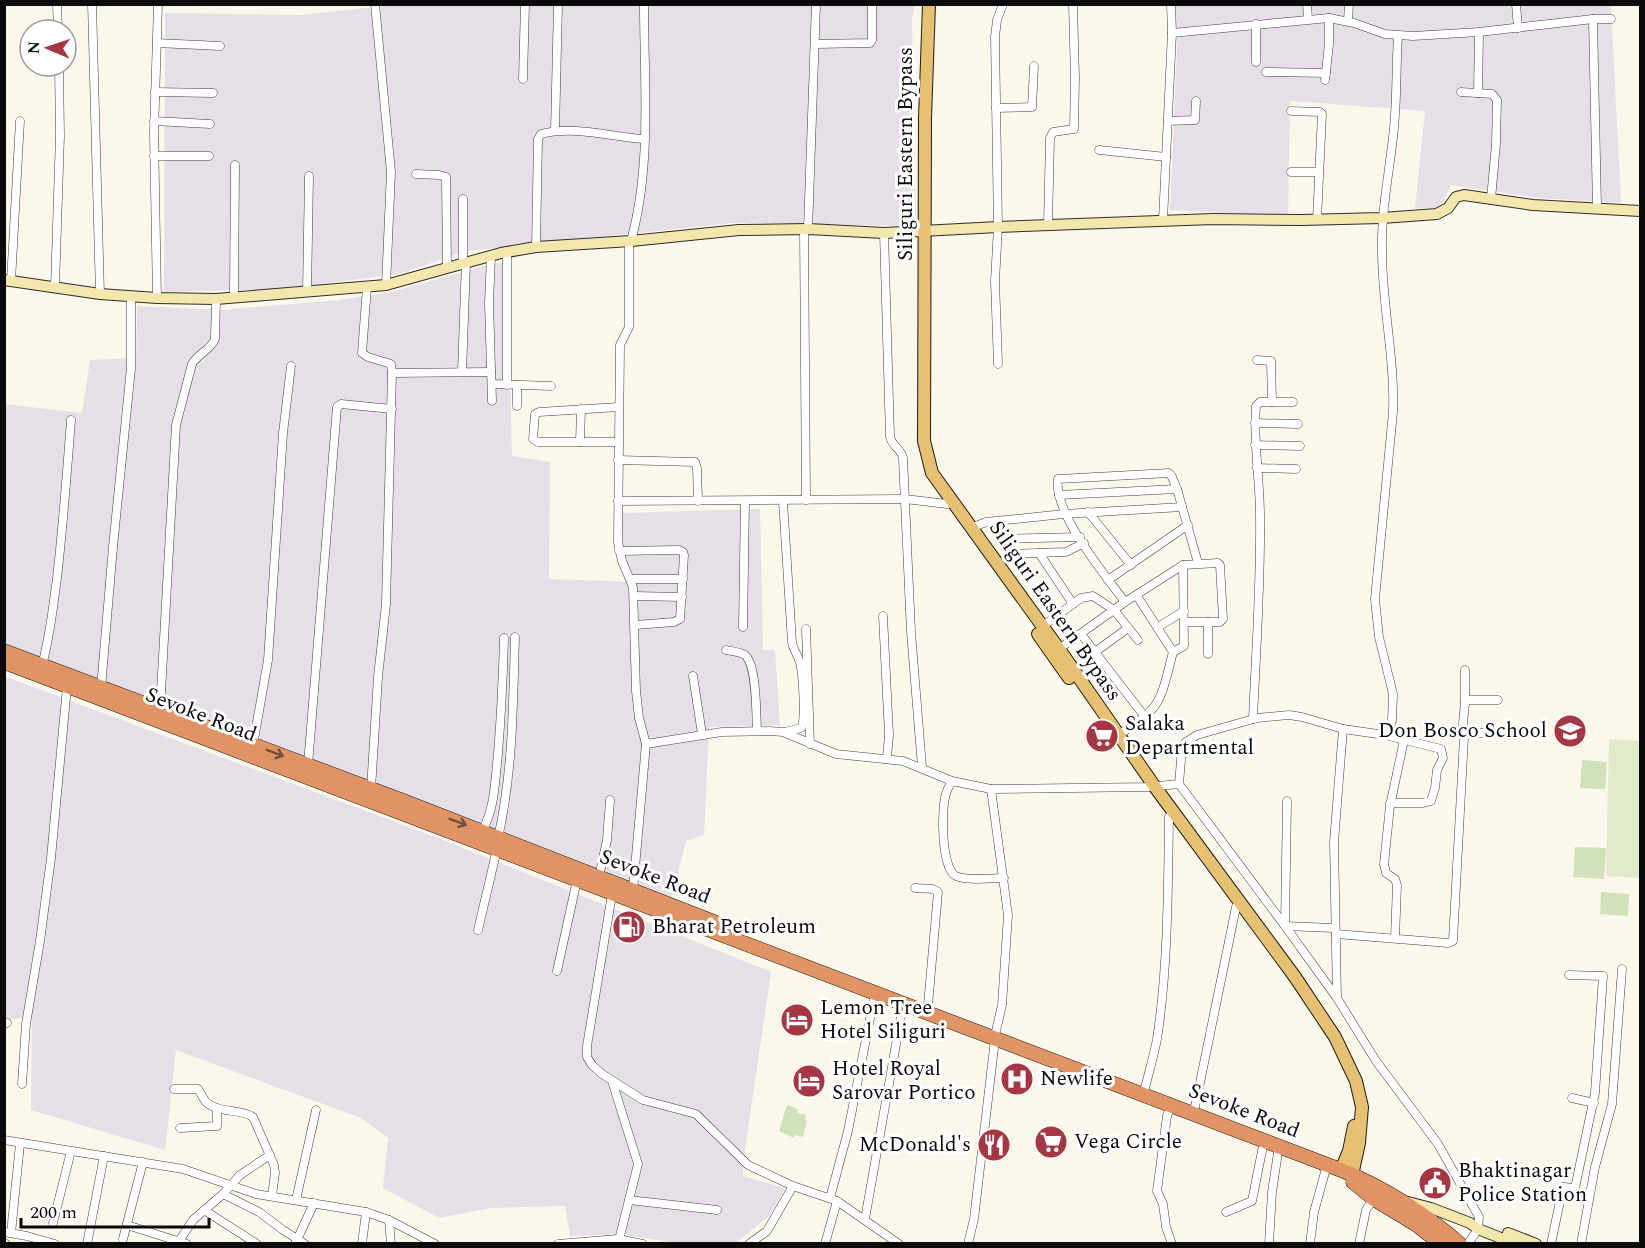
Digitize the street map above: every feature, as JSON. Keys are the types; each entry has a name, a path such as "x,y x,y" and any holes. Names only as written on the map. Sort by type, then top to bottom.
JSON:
{"highway":[{"name":"Sevoke Road","path":"4,651 482,831 498,843 577,880 903,1005 995,1035 1292,1142 1301,1155"},
{"name":"Sevoke Road","path":"4,662 498,843 599,877 928,1005 995,1035 1171,1106 1301,1155"},
{"path":"1301,1155 1340,1170 1377,1194 1441,1244"},
{"path":"1377,1194 1397,1200 1432,1222 1460,1244"}],"main road":[{"name":"Siliguri Eastern Bypass","path":"923,4 919,99 924,441 932,473 1059,649 1118,735 1169,817 1330,1040 1344,1071 1354,1105 1355,1119 1349,1151 1340,1170"},
{"name":"Siliguri Eastern Bypass","path":"929,4 922,231 919,448 923,467 947,504 1152,787 1295,978 1335,1037 1356,1081 1362,1107 1359,1143 1340,1170"}],"street":[{"path":"92,4 100,294"},
{"path":"157,298 154,121 158,4"},
{"path":"375,4 391,172 386,285"},
{"path":"523,79 525,4"},
{"path":"555,131 558,4"},
{"path":"633,891 646,744 639,718 636,691 634,596 631,579 619,551 618,442 620,345 629,327 630,241 640,195 644,139 644,4"},
{"path":"806,500 806,229 816,4"},
{"path":"815,44 870,43 872,40 872,4"},
{"path":"998,364 995,281 998,226 996,27 1003,4"},
{"path":"1048,225 1051,134 1056,131 1074,129 1073,4"},
{"path":"1163,220 1172,33 1171,4"},
{"path":"1307,4 1308,19"},
{"path":"1348,21 1349,4"},
{"path":"1516,4 1518,27"},
{"path":"1172,33 1329,18 1348,21 1385,34 1398,36 1479,32 1611,19"},
{"path":"1266,72 1325,76 1329,18"},
{"path":"1593,19 1597,208"},
{"path":"1256,24 1256,62"},
{"path":"1478,93 1479,32"},
{"path":"1385,735 1392,722 1393,694 1379,636 1375,599 1391,444 1394,390 1382,278 1382,219 1394,125 1398,36"},
{"path":"157,43 220,46"},
{"path":"996,108 1032,106 1034,66"},
{"path":"56,287 60,147 59,78"},
{"path":"155,92 213,93"},
{"path":"1461,92 1492,94 1497,100 1497,144 1491,199"},
{"path":"1168,122 1194,120 1196,101"},
{"path":"1292,111 1321,113 1317,220"},
{"path":"20,121 8,280 100,294 157,298 216,299 386,285 507,251 740,230 806,229 884,233 1163,220 1382,219 1443,212 1459,195 1533,205 1641,211"},
{"path":"154,121 210,124"},
{"path":"536,247 538,139 541,134 555,131 584,132 644,139"},
{"path":"1099,150 1166,157"},
{"path":"154,156 209,156"},
{"path":"234,297 235,165"},
{"path":"1291,172 1319,172"},
{"path":"416,174 446,177 447,267"},
{"path":"307,292 309,176"},
{"path":"462,372 463,199"},
{"path":"884,233 889,341 890,436 893,445 902,454 911,632 922,767"},
{"path":"507,251 507,385"},
{"path":"490,255 492,401"},
{"path":"367,287 362,353 391,364 393,373 386,604 378,677 371,789"},
{"path":"101,688 130,368 131,296"},
{"path":"160,710 176,425 192,364 196,357 213,345 215,339 216,299"},
{"path":"1257,360 1271,361 1272,402"},
{"path":"253,745 268,660 283,433 291,366"},
{"path":"393,373 491,372"},
{"path":"492,384 551,386"},
{"path":"517,385 517,406"},
{"path":"1253,719 1260,557 1260,501 1255,445 1257,404 1293,402"},
{"path":"308,765 337,406 341,404 392,409"},
{"path":"618,442 538,442 533,439 535,414 546,411 619,407"},
{"path":"580,442 581,409"},
{"path":"42,665 62,540 71,420"},
{"path":"1255,423 1298,424"},
{"path":"1255,445 1300,446"},
{"path":"618,460 694,462 697,468 698,501"},
{"path":"1257,468 1296,469"},
{"path":"1125,602 1064,514 1057,482 1060,478 1164,472 1172,477 1177,489 1198,563"},
{"path":"1059,495 1177,489"},
{"path":"618,501 905,499 947,504"},
{"path":"743,627 745,501"},
{"path":"646,744 702,734 757,730 783,732 801,728 804,725 800,662 794,652 792,642 783,501"},
{"path":"971,528 986,522 1064,514 1182,507"},
{"path":"1088,512 1131,565"},
{"path":"1108,580 1188,525"},
{"path":"999,539 1082,540"},
{"path":"1010,554 1066,552 1082,540"},
{"path":"619,551 682,550 684,555 682,615 678,621 635,625"},
{"path":"1039,554 1073,604"},
{"path":"1059,649 1125,602 1183,565 1218,562 1221,565 1223,619 1220,622 1185,622"},
{"path":"1118,735 1145,717 1157,705 1173,652 1184,646 1183,565"},
{"path":"631,579 683,579"},
{"path":"634,596 682,597"},
{"path":"1043,626 1085,596 1093,596 1114,610 1138,640"},
{"path":"1137,596 1173,652"},
{"path":"1158,627 1184,611"},
{"path":"883,616 889,735 886,758"},
{"path":"1208,622 1208,654"},
{"path":"806,629 810,744"},
{"path":"1095,652 1124,631"},
{"path":"1081,634 1145,717"},
{"path":"478,930 503,815 510,761 516,637"},
{"path":"482,831 491,808 496,780 504,638"},
{"path":"726,650 743,654 750,662 757,730"},
{"path":"1285,926 1448,943 1454,939 1465,670"},
{"path":"693,676 702,734"},
{"path":"22,1084 26,1024 51,858 68,687"},
{"path":"1464,702 1498,700"},
{"path":"1390,803 1428,803 1431,801 1437,770 1443,758 1443,752 1439,747 1385,735 1343,729 1302,717 1272,716 1197,735 1186,742 1182,748 1179,784 1337,998 1376,1061 1438,1144 1476,1212 1476,1225 1468,1244"},
{"path":"1337,998 1334,842 1343,729"},
{"path":"783,732 836,754 886,758 922,767 952,781 991,789 1152,787 1179,784"},
{"path":"1464,737 1471,733 1498,733"},
{"path":"1395,938 1397,885 1395,879 1386,873 1384,864 1390,803 1404,740"},
{"path":"952,781 946,794 943,815 946,854 952,873 958,877 1004,878"},
{"path":"968,1244 974,1219 995,1035 1002,1005 1007,942 1008,915 991,789"},
{"path":"599,877 607,840 610,800"},
{"path":"1285,926 1287,801"},
{"path":"1145,1088 1157,1039 1161,999 1168,885 1169,817"},
{"path":"557,970 577,880"},
{"path":"915,888 933,889 938,892 928,1005"},
{"path":"612,894 587,1046 587,1057 592,1065 644,1100 696,1114 748,1165 793,1186 834,1200 899,1244"},
{"path":"1195,1107 1236,907"},
{"path":"1581,1244 1595,1167 1612,1104 1622,969"},
{"path":"1551,1244 1563,1187 1575,1188 1594,1104 1603,976 1569,975"},
{"path":"825,1244 875,993"},
{"path":"865,1219 903,1005"},
{"path":"612,1080 638,1162 618,1241"},
{"path":"174,1089 198,1089 207,1102 218,1108 252,1116 270,1155 275,1172 272,1196"},
{"path":"1572,1098 1594,1104"},
{"path":"1171,1106 1167,1116 1157,1191 1163,1204 1166,1227 1172,1244"},
{"path":"180,1128 217,1126 218,1108"},
{"path":"296,1200 316,1110"},
{"path":"4,1140 183,1169 256,1194 366,1212 389,1220 434,1243"},
{"path":"1226,1212 1252,1201 1264,1141"},
{"path":"20,1144 8,1233 55,1244"},
{"path":"1269,1244 1272,1192 1279,1146"},
{"path":"53,1223 71,1151"},
{"path":"127,1225 181,1242 191,1222 247,1169 270,1155"},
{"path":"87,1244 104,1156"},
{"path":"123,1239 143,1162"},
{"path":"1310,1244 1314,1212 1340,1170"},
{"path":"749,1244 765,1232 775,1220 793,1186"},
{"path":"223,1194 259,1212 299,1242 314,1203"},
{"path":"1359,1244 1366,1210 1377,1194"},
{"path":"629,1200 717,1210"},
{"path":"1397,1200 1431,1208 1536,1244"},
{"path":"204,1210 257,1244"},
{"path":"362,1244 366,1212"},
{"path":"389,1220 391,1244"},
{"path":"1476,1225 1516,1244"},
{"path":"765,1232 767,1244"},
{"path":"558,1244 618,1241 643,1244"}],"shaded area":[{"path":"402,4 915,5 912,18 916,226 733,223 466,251 400,274 279,289 164,292 165,13 301,15"},
{"path":"1175,5 1611,5 1621,203 1539,198 1451,185 1440,208 1415,208 1425,111 1290,101 1288,216 1170,210 1177,45"},
{"path":"508,262 512,456 550,462 549,579 635,582 624,555 621,513 760,509 763,650 775,650 780,725 709,727 704,835 686,841 671,901 5,647 4,404 82,413 90,360 136,358 137,306 222,310 339,300 391,292 487,265"},
{"path":"4,676 446,841 771,972 743,1176 785,1188 770,1215 735,1244 678,1243 618,1234 570,1236 565,1206 491,1208 439,1218 383,1188 388,1138 361,1118 176,1050 165,1150 31,1110 32,1017 5,1020"}],"green space":[{"path":"1609,739 1640,741 1640,878 1606,876"},
{"path":"1582,760 1607,762 1605,789 1580,788"},
{"path":"1575,847 1606,848 1604,879 1573,877"},
{"path":"1601,892 1629,894 1628,916 1600,914"},
{"path":"787,1105 798,1109 797,1113 806,1115 805,1120 807,1121 803,1137 795,1135 794,1138 779,1131"}],"place":[{"name":"Don Bosco School","path":"1570,731"},
{"name":"Salaka Departmental","path":"1102,736"},
{"name":"Bharat Petroleum","path":"629,927"},
{"name":"Lemon Tree Hotel Siliguri","path":"797,1020"},
{"name":"Newlife","path":"1017,1079"},
{"name":"Hotel Royal Sarovar Portico","path":"809,1081"},
{"name":"Vega Circle","path":"1051,1142"},
{"name":"McDonald's","path":"994,1145"},
{"name":"Bhaktinagar Police Station","path":"1435,1183"}]}
